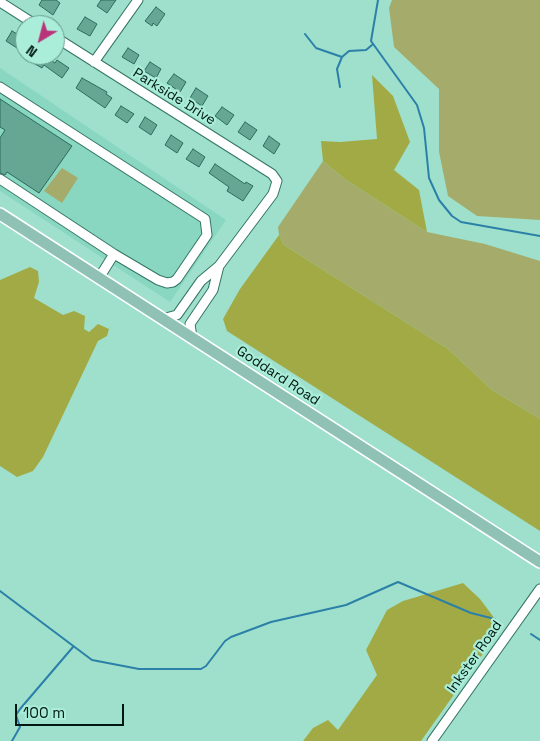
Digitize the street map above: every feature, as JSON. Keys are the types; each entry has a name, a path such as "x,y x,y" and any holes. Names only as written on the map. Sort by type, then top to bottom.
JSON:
{"main road":[{"name":"Goddard Road","path":"0,214 540,562"}],"street":[{"path":"94,62 138,0"},
{"path":"0,2 20,15"},
{"name":"Parkside Drive","path":"65,43 272,174 277,181 273,194 219,266"},
{"path":"0,87 205,219 207,224 206,235 173,282 167,283 158,280 114,254 0,179"},
{"path":"99,278 114,254"},
{"path":"162,318 177,315 200,281 219,266"},
{"path":"192,338 190,324 213,290 219,266"},
{"name":"Inkster Road","path":"432,741 540,589"}],"shaded area":[{"path":"392,0 540,0 540,220 477,216 448,196 439,152 439,89 394,47 389,8"},
{"path":"0,68 226,220 170,302 0,191"},
{"path":"323,161 346,180 427,232 485,244 540,261 540,419 492,390 448,349 284,245 279,235 278,227"},
{"path":"62,168 78,178 62,203 44,191"}],"green space":[{"path":"372,75 393,96 410,142 394,170 419,190 427,232 346,180 323,161 321,141 340,142 377,139"},
{"path":"279,235 284,245 448,349 492,390 540,419 540,531 227,331 223,319 240,289"},
{"path":"30,267 38,271 39,282 34,298 63,315 74,311 85,316 84,329 89,332 98,324 109,329 107,336 98,341 43,457 33,471 17,477 0,466 0,280"},
{"path":"463,583 480,599 495,619 497,634 421,741 303,741 313,728 328,720 338,730 377,675 366,650 387,610 403,601"}],"building":[{"path":"42,0 56,0 60,3 53,15 39,5"},
{"path":"101,0 116,0 107,13 97,6"},
{"path":"156,7 165,14 157,26 153,23 152,26 145,21"},
{"path":"85,17 97,24 90,36 77,29"},
{"path":"12,31 15,33 15,47 6,41"},
{"path":"128,48 139,55 134,64 122,57"},
{"path":"150,62 161,69 156,78 144,71"},
{"path":"44,65 64,65 69,68 62,78"},
{"path":"174,74 186,82 180,92 167,83"},
{"path":"82,78 107,92 106,94 112,98 105,108 76,88"},
{"path":"196,88 208,96 202,106 190,98"},
{"path":"0,99 72,146 39,193 7,172 5,175 0,173 0,138 5,130 0,127"},
{"path":"121,106 134,114 127,123 115,115"},
{"path":"222,107 234,115 227,125 215,116"},
{"path":"145,117 157,125 151,135 139,127"},
{"path":"245,122 257,130 250,140 238,132"},
{"path":"171,135 183,143 177,153 165,145"},
{"path":"269,136 280,144 274,154 263,146"},
{"path":"193,149 205,157 199,167 186,159"},
{"path":"215,164 245,184 246,182 253,186 243,201 227,191 229,187 209,173"}],"waterway":[{"path":"378,0 371,41 417,105 424,128 429,178 439,200 452,216 461,222 540,236"},
{"path":"305,34 316,48 342,57"},
{"path":"340,87 337,69 342,57 349,51 366,50 372,45"},
{"path":"0,591 92,660 139,669 201,669 206,666 225,641 231,637 271,622 346,605 398,582 471,613 495,619"},
{"path":"531,634 540,640"},
{"path":"12,741 20,727 16,715 73,647"}]}
